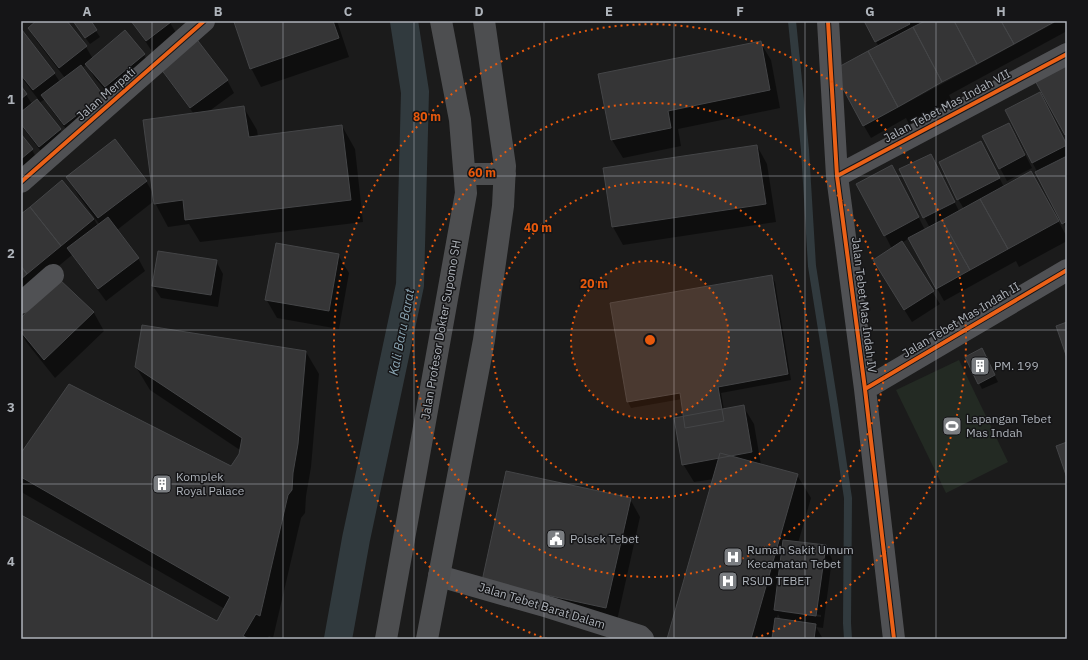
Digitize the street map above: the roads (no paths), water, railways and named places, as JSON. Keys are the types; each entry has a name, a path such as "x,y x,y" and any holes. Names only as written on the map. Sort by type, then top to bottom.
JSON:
{"main road":[{"name":"Jalan Profesor Dokter Supomo SH","path":"386,639 466,193 460,120 441,21"},
{"path":"427,639 484,340 503,206 505,174 484,21"},
{"path":"464,174 505,174"}],"street":[{"name":"Jalan Merpati","path":"21,182 204,21"},
{"name":"Jalan Tebet Mas Indah IV","path":"828,21 837,176 865,389 894,639"},
{"name":"Jalan Tebet Mas Indah VII","path":"837,176 1067,54"},
{"name":"Jalan Tebet Mas Indah II","path":"865,389 1067,270"},
{"path":"21,303 53,275"},
{"name":"Jalan Tebet Barat Dalam","path":"439,576 548,607 644,639"}],"waterway":[{"name":"Kali Baru Barat","path":"338,639 356,539 410,285 415,92 404,21"},
{"path":"792,21 805,150 812,266 848,498 848,639"}],"place":[{"name":"PM. 199","path":"980,366"},
{"name":"Lapangan Tebet Mas Indah","path":"952,426"},
{"name":"Komplek Royal Palace","path":"162,484"},
{"name":"Polsek Tebet","path":"556,539"},
{"name":"Rumah Sakit Umum Kecamatan Tebet","path":"733,557"},
{"name":"RSUD TEBET","path":"728,581"}]}
